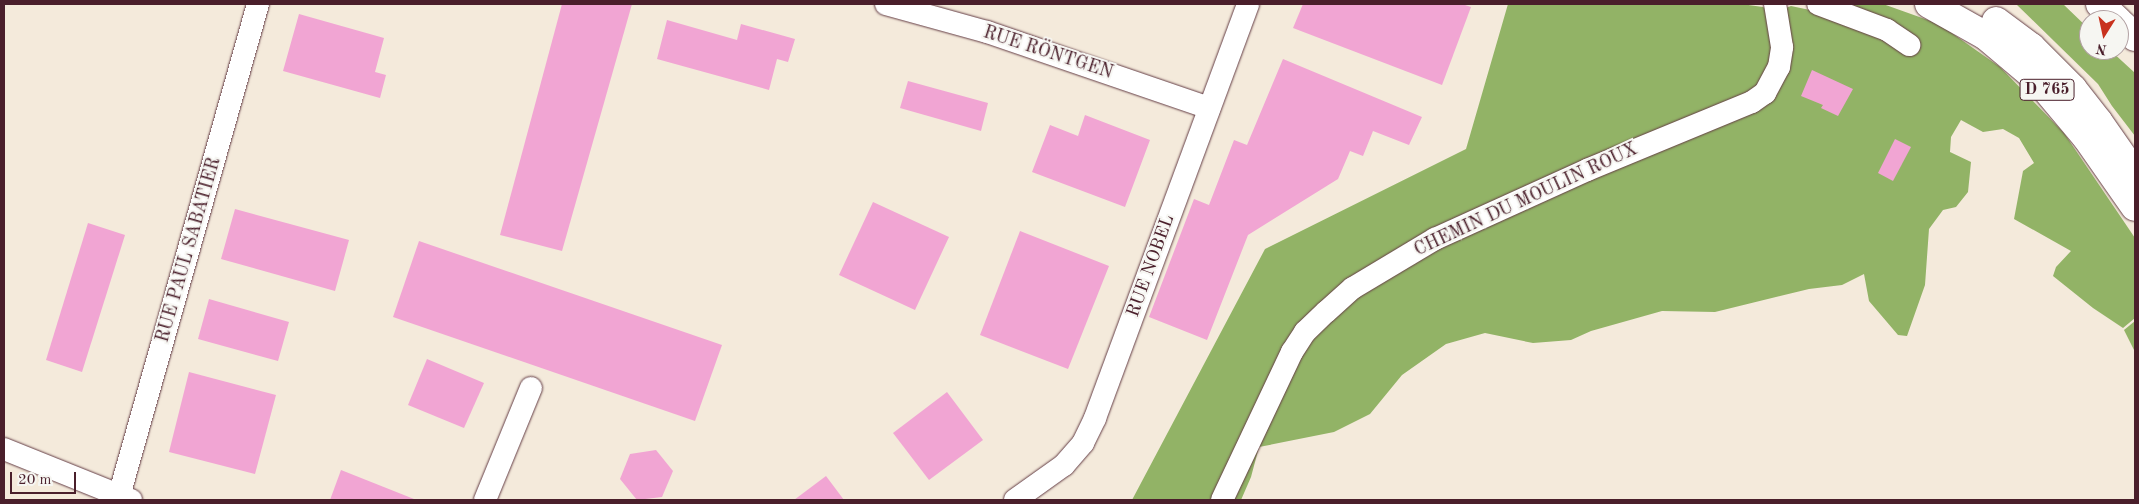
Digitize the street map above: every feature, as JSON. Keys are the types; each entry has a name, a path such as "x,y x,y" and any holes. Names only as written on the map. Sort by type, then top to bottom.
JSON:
{"main road":[{"name":"D 765","path":"1929,4 1986,36 2038,80 2076,123 2135,207"},
{"name":"D 765","path":"1969,4 2004,25 2050,65 2098,121 2135,174"}],"street":[{"name":"RUE PAUL SABATIER","path":"125,498 258,4"},
{"name":"RUE RÖNTGEN","path":"886,4 987,32 1209,108"},
{"name":"RUE NOBEL","path":"1014,500 1064,466 1083,443 1095,418 1248,4"},
{"name":"CHEMIN DU MOULIN ROUX","path":"1222,500 1292,352 1305,332 1326,312 1353,288 1435,239 1614,158 1752,102 1765,93 1779,66 1782,47 1775,4"},
{"path":"1818,4 1887,30 1909,45"},
{"path":"485,500 531,388"},
{"path":"4,449 125,498"}],"green space":[{"path":"1508,4 1741,4 1763,7 1773,13 1791,6 1843,17 1855,4 1883,4 1939,24 2000,67 2064,133 2135,238 2135,318 2123,328 2093,308 2053,276 2056,267 2071,251 2014,219 2023,171 2034,163 2019,138 2003,129 1983,132 1961,120 1951,137 1950,152 1971,162 1968,192 1956,207 1943,210 1929,229 1925,285 1907,336 1898,335 1869,301 1864,274 1842,285 1809,289 1715,312 1662,311 1591,331 1571,340 1533,343 1485,333 1446,344 1402,375 1370,414 1334,432 1259,447 1251,477 1241,500 1132,500 1265,249 1466,149"},
{"path":"2016,4 2063,4 2079,19 2079,60 2121,60 2135,73 2135,136 2098,84"},
{"path":"2135,321 2135,352 2124,330"}],"building":[{"path":"562,4 632,4 562,251 500,235"},
{"path":"1303,4 1462,4 1471,7 1442,85 1293,28"},
{"path":"299,14 384,38 375,72 386,75 380,98 283,71"},
{"path":"667,20 737,40 741,24 795,39 788,62 777,59 769,90 657,59"},
{"path":"1283,59 1422,117 1409,145 1373,131 1363,156 1350,151 1338,179 1248,235 1207,340 1149,317 1194,199 1209,205 1234,140 1247,145"},
{"path":"1812,70 1853,89 1838,116 1821,108 1823,105 1801,96"},
{"path":"908,81 988,103 981,131 900,108"},
{"path":"1085,115 1150,140 1125,207 1032,172 1050,125 1078,136"},
{"path":"1895,139 1911,147 1893,181 1878,173"},
{"path":"873,202 949,237 915,310 839,275"},
{"path":"235,209 349,240 335,291 221,259"},
{"path":"88,223 125,235 82,372 46,360"},
{"path":"1020,231 1109,266 1068,369 980,335"},
{"path":"419,241 722,345 695,421 393,317"},
{"path":"209,299 289,322 278,361 198,339"},
{"path":"427,359 484,383 464,428 408,405"},
{"path":"189,372 276,395 255,474 169,452"},
{"path":"947,392 983,440 929,480 893,433"},
{"path":"656,450 673,471 662,497 637,500 620,479 630,454"},
{"path":"341,470 414,499 414,500 330,500"},
{"path":"826,476 844,500 794,500"}]}
